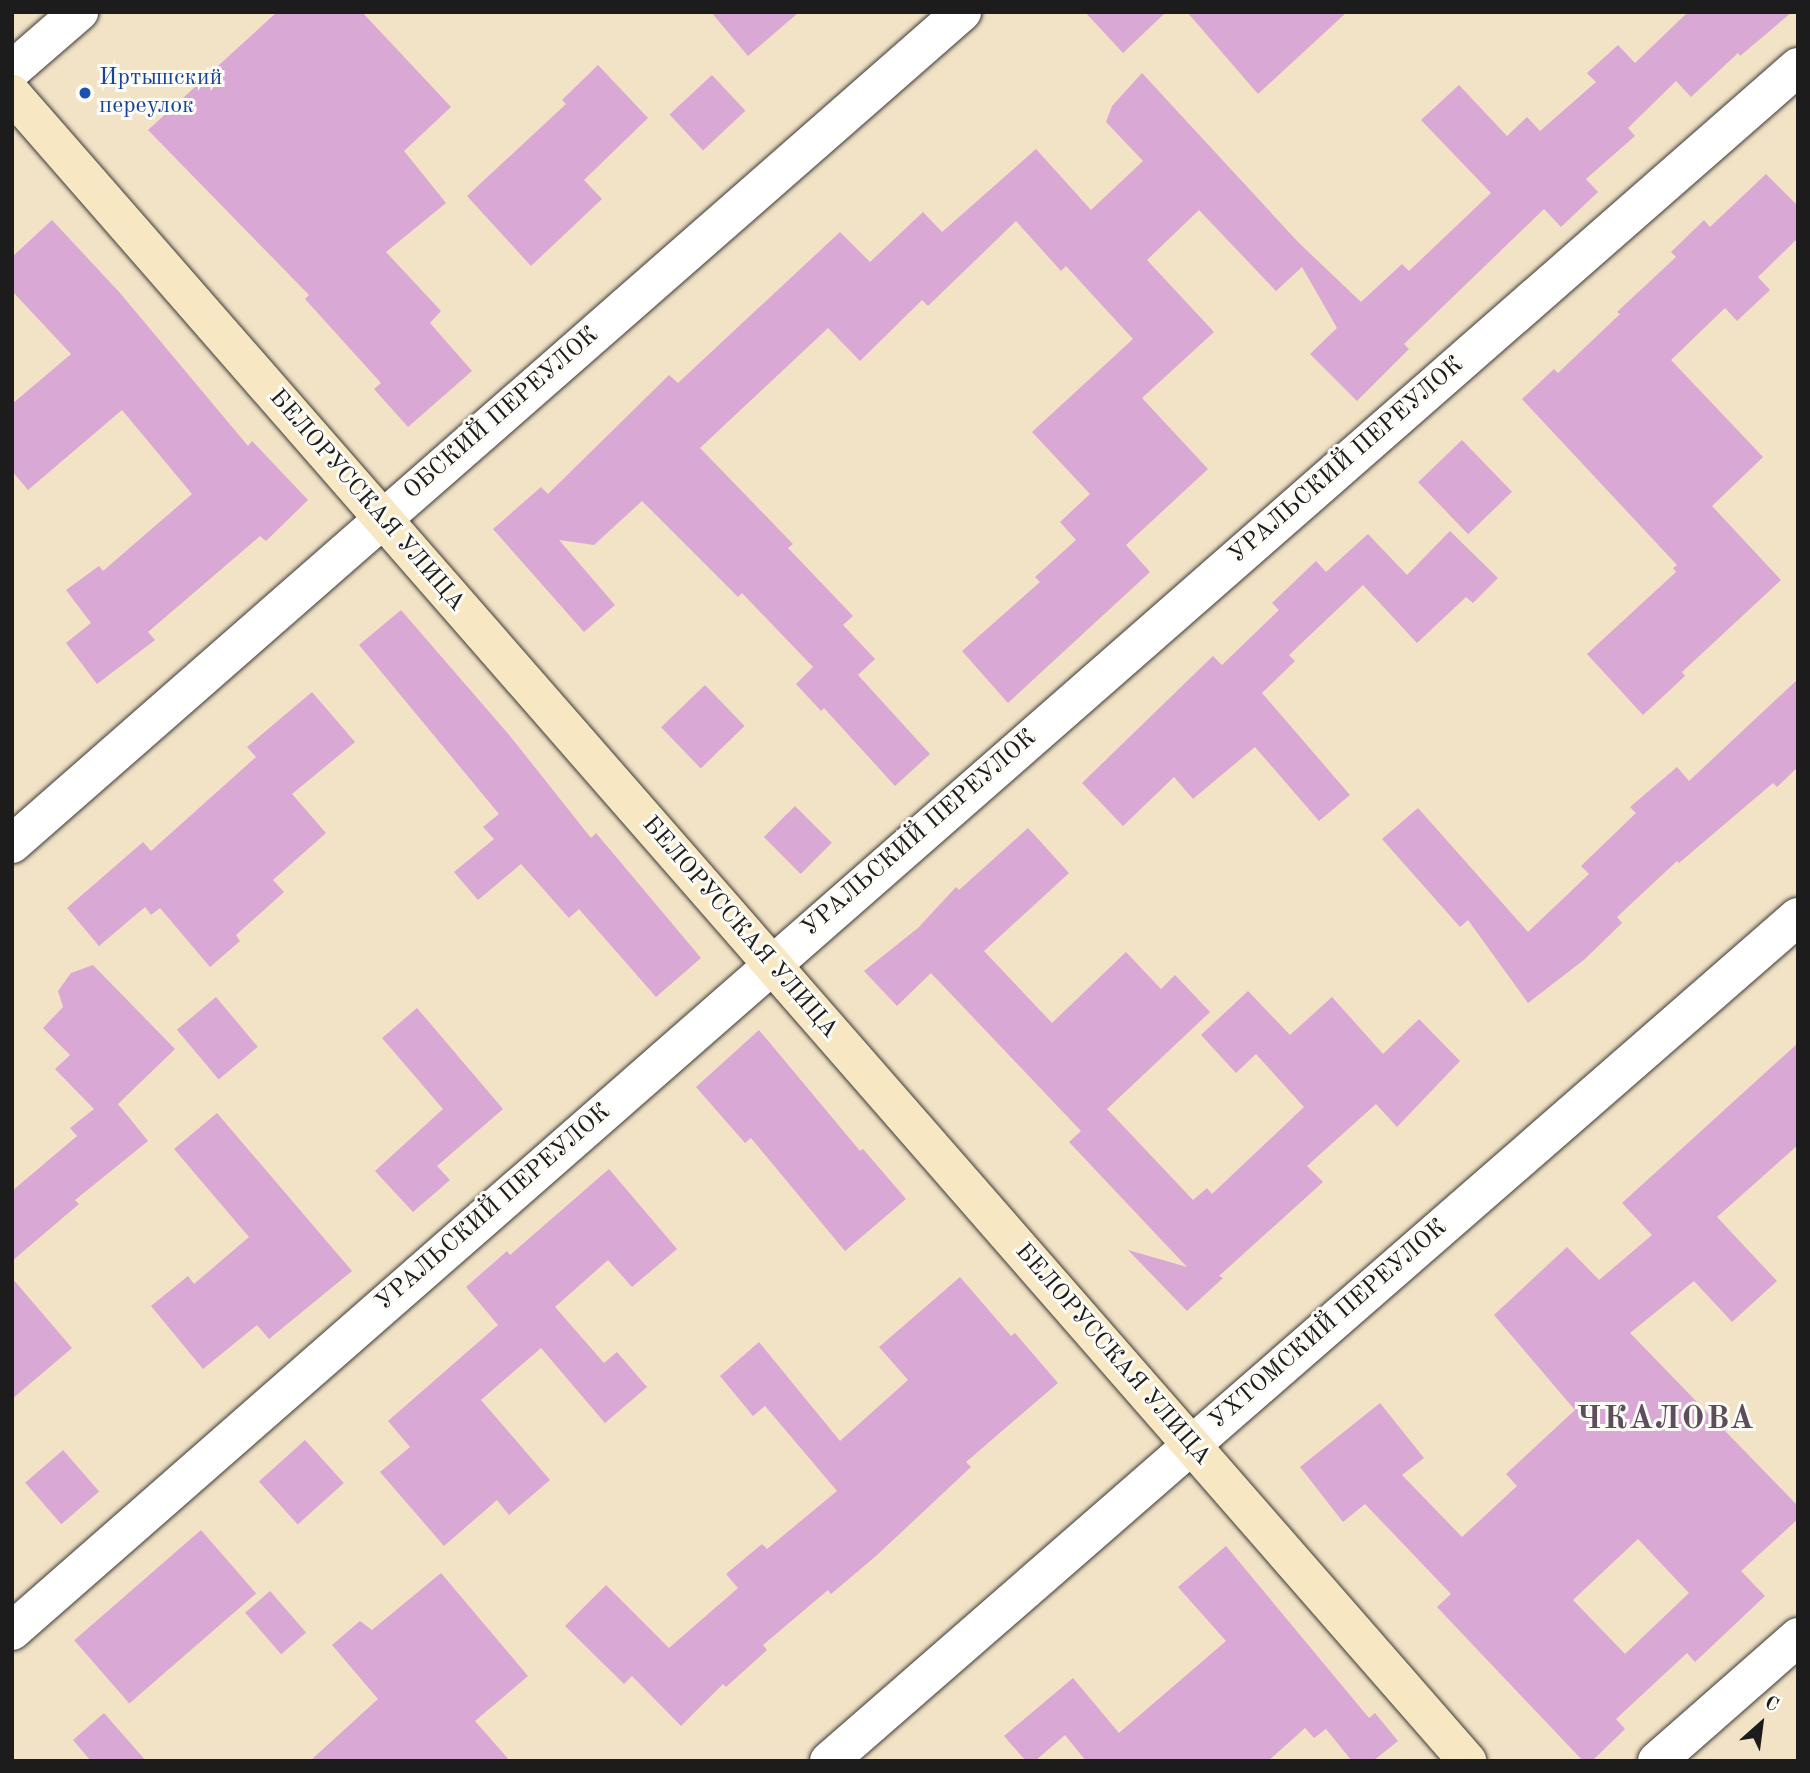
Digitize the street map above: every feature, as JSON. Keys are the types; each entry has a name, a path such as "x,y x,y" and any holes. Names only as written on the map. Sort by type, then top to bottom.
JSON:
{"main road":[{"name":"БЕЛОРУССКАЯ УЛИЦА","path":"12,94 1467,1761"}],"street":[{"path":"12,70 79,12"},
{"name":"ОБСКИЙ ПЕРЕУЛОК","path":"12,844 962,12"},
{"name":"УРАЛЬСКИЙ ПЕРЕУЛОК","path":"12,1631 1798,67"},
{"name":"УХТОМСКИЙ ПЕРЕУЛОК","path":"829,1761 1798,917"},
{"path":"1657,1761 1798,1637"}],"building":[{"path":"277,12 362,12 451,107 404,151 446,203 386,252 441,311 430,323 472,371 408,427 374,389 381,383 305,299 309,295 148,130"},
{"path":"711,12 799,12 748,56"},
{"path":"1085,12 1166,12 1123,53"},
{"path":"1187,12 1347,12 1258,94"},
{"path":"1688,12 1792,12 1740,56 1738,53 1691,97 1676,81 1628,128 1635,136 1586,179 1598,192 1561,227 1544,209 1404,344 1409,349 1357,401 1310,354 1337,328 1302,267 1276,291 1199,210 1147,260 1214,332 1142,398 1208,469 1126,545 1150,572 1008,703 962,651 1040,582 1035,577 1076,540 1060,522 1090,494 1032,432 1133,339 1066,266 1061,271 1016,221 928,306 922,300 860,361 828,328 700,448 793,544 788,548 853,616 843,625 875,659 858,675 930,754 895,786 824,708 821,711 796,684 813,667 742,593 738,597 642,501 594,545 559,540 615,605 584,632 493,529 541,487 548,494 669,375 678,383 840,232 870,262 923,212 942,232 1036,149 1091,210 1143,161 1106,122 1112,106 1142,73 1298,242 1361,302 1402,264 1409,271 1491,193 1421,120 1459,85 1507,136 1527,117 1540,131 1596,82 1587,73 1618,45 1635,63"},
{"path":"598,65 648,118 584,180 602,199 531,266 467,196 566,104 562,100"},
{"path":"712,75 745,111 703,150 670,115"},
{"path":"1766,174 1798,206 1798,238 1758,277 1770,290 1737,321 1725,308 1671,360 1763,457 1712,506 1781,580 1682,672 1685,676 1643,715 1587,654 1676,572 1673,568 1677,565 1522,399 1554,369 1558,373 1620,314 1617,312 1676,257 1671,252 1704,220 1710,227"},
{"path":"52,220 120,293 248,446 252,441 308,500 266,541 260,536 148,632 155,640 97,684 66,643 91,623 66,590 99,566 103,571 192,494 122,410 28,490 12,471 12,404 71,354 12,291 12,257"},
{"path":"1462,440 1512,492 1468,534 1418,482"},
{"path":"1450,531 1498,578 1473,603 1466,597 1417,643 1363,585 1289,655 1295,661 1262,693 1350,795 1319,821 1255,747 1193,799 1174,777 1123,826 1082,783 1213,656 1222,665 1279,610 1272,603 1316,561 1326,572 1368,534 1407,575"},
{"path":"401,610 510,736 591,838 596,833 701,958 656,997 579,909 569,918 521,864 478,900 454,872 494,839 483,827 499,814 359,645"},
{"path":"1798,679 1798,767 1777,787 1773,783 1679,863 1677,861 1617,917 1622,923 1585,959 1528,1003 1468,920 1460,927 1382,839 1418,808 1528,932 1589,874 1581,866 1636,813 1630,807 1677,767 1689,781"},
{"path":"705,685 745,726 701,768 661,727"},
{"path":"312,692 355,742 292,794 326,833 273,880 284,892 236,935 240,941 210,967 160,908 151,915 145,907 99,946 67,908 143,842 151,851 256,757 247,747"},
{"path":"795,806 832,843 801,874 764,837"},
{"path":"1028,828 1069,873 984,951 1052,1023 1126,952 1161,989 1175,975 1210,1012 1107,1109 1193,1200 1207,1188 1212,1194 1304,1107 1256,1054 1236,1073 1201,1035 1248,991 1290,1035 1332,997 1383,1054 1419,1019 1460,1061 1397,1127 1376,1104 1307,1166 1323,1182 1219,1276 1223,1278 1187,1311 1128,1250 1187,1267 1069,1142 1081,1131 931,973 897,1006 864,971 918,928 956,887 959,890"},
{"path":"93,965 175,1049 118,1104 148,1141 75,1200 79,1204 12,1261 12,1191 77,1136 70,1128 94,1109 55,1069 70,1055 43,1028 63,1007 58,991 71,973"},
{"path":"216,997 258,1047 219,1080 177,1030"},
{"path":"417,1008 503,1109 437,1166 450,1180 413,1212 375,1171 443,1109 382,1038"},
{"path":"759,1030 860,1151 863,1149 906,1199 845,1251 751,1138 745,1143 696,1087"},
{"path":"1798,1043 1798,1145 1717,1217 1777,1281 1732,1322 1694,1281 1630,1333 1798,1506 1798,1519 1741,1571 1765,1596 1695,1662 1687,1653 1616,1719 1625,1729 1592,1761 1583,1761 1437,1607 1451,1594 1365,1504 1343,1522 1300,1467 1380,1403 1424,1458 1402,1475 1462,1537 1517,1486 1506,1474 1575,1410 1494,1315 1567,1247 1599,1280 1652,1235 1622,1203","holes":["1638,1539 1689,1593 1625,1654 1573,1600"]},
{"path":"217,1113 352,1271 269,1339 257,1325 203,1369 151,1306 188,1276 194,1284 249,1237 174,1149"},
{"path":"609,1169 677,1249 632,1287 608,1260 555,1307 604,1363 617,1352 647,1387 605,1423 541,1348 481,1400 550,1480 509,1515 497,1500 444,1546 380,1472 410,1447 388,1421 498,1325 466,1287 507,1251 510,1255"},
{"path":"960,1277 1011,1336 1015,1333 1058,1383 966,1462 971,1467 876,1556 831,1594 828,1590 763,1645 767,1650 726,1687 723,1684 681,1726 632,1676 624,1684 565,1626 606,1585 669,1648 738,1588 726,1574 762,1544 767,1549 837,1491 765,1406 753,1416 720,1376 759,1342 840,1441 908,1380 879,1347"},
{"path":"12,1278 72,1348 12,1399"},
{"path":"305,1440 344,1483 298,1525 259,1481"},
{"path":"63,1450 99,1492 61,1524 25,1483"},
{"path":"201,1530 256,1593 129,1704 74,1640"},
{"path":"1226,1546 1369,1718 1375,1713 1398,1741 1373,1761 1352,1761 1326,1729 1314,1738 1305,1728 1268,1761 1086,1761 1065,1735 1035,1761 1026,1761 1004,1736 1073,1678 1119,1733 1226,1641 1178,1587"},
{"path":"441,1573 528,1676 475,1721 510,1761 310,1761 378,1699 332,1645 360,1621 372,1630"},
{"path":"270,1591 306,1633 281,1654 245,1613"},
{"path":"104,1713 146,1761 91,1761 73,1740"}],"place":[{"name":"Иртышский переулок","path":"85,93"}],"district":[{"name":"ЧКАЛОВА","path":"1666,1420"}]}
